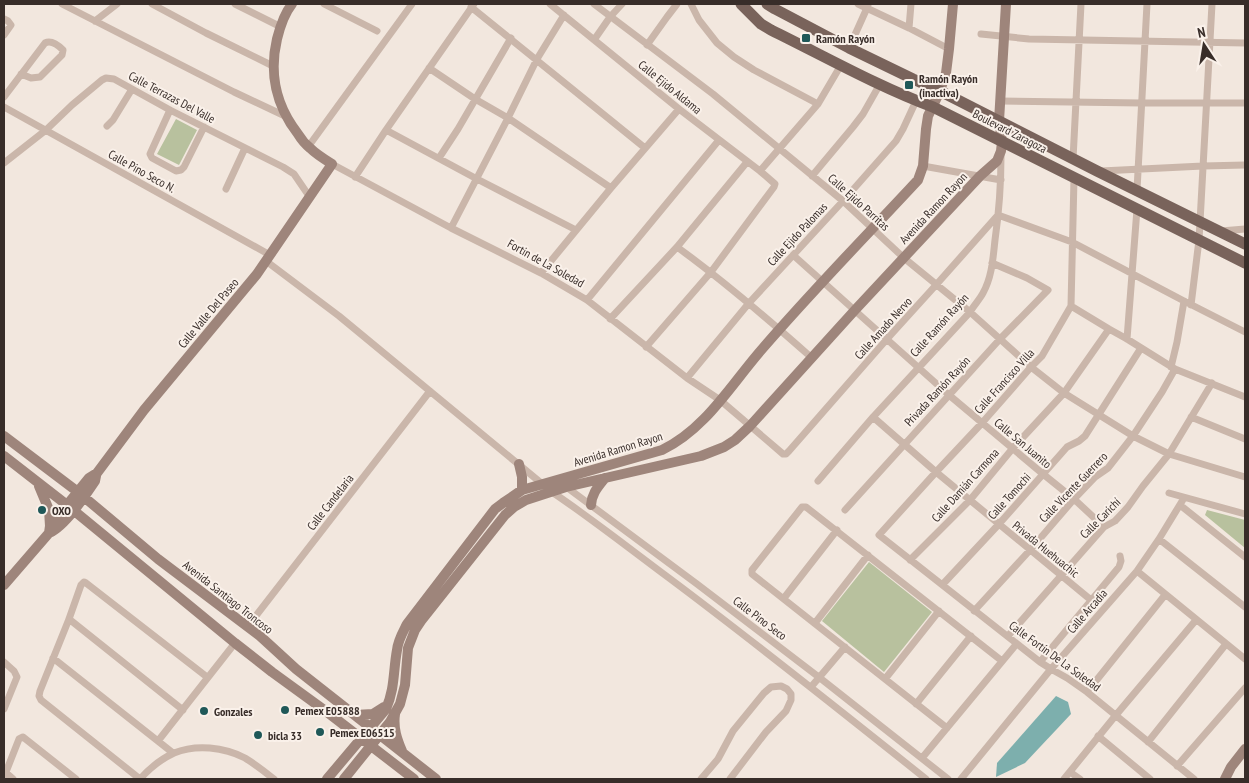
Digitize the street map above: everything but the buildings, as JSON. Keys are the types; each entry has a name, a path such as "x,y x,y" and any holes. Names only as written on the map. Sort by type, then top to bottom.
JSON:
{"main road":[{"path":"285,116 277,92 273,66 281,27 288,8 292,4"},
{"name":"Boulevard Zaragoza","path":"741,4 761,24 771,30 880,84 933,107 1002,147 1074,178 1245,263"},
{"name":"Boulevard Zaragoza","path":"767,4 849,48 940,91 1245,244"},
{"name":"Avenida Ramon Rayon","path":"344,779 380,735 391,709 397,648 399,639 407,624 495,509 522,490 671,445 698,426 779,329 918,180 923,166 926,121 946,73 953,4"},
{"name":"Calle Ramón Rayón","path":"1002,147 999,121 1006,4"},
{"name":"Fortin de La Soledad","path":"285,116 308,147 332,164"},
{"path":"980,176 997,161 1002,147"},
{"name":"Calle Valle Del Paseo","path":"4,585 49,530 95,481 93,476 144,410 268,258 332,164"},
{"name":"Avenida Ramon Rayon","path":"328,779 386,709 391,709 400,704 405,685 408,648 415,630 505,515 526,500 566,487 701,456 724,447 735,440 980,176"},
{"name":"Avenida Santiago Troncoso","path":"4,436 158,559 248,626 296,669 436,779"},
{"path":"4,456 235,643 414,779"},
{"path":"519,464 522,490"},
{"path":"60,479 79,480 93,476"},
{"path":"591,505 594,491 605,478"},
{"path":"38,483 49,510 49,530"},
{"path":"355,715 373,714 391,709 395,732 404,754"},
{"path":"1225,779 1231,767 1245,749"}],"street":[{"path":"62,4 285,116"},
{"path":"95,21 117,4"},
{"path":"152,4 273,66"},
{"path":"234,4 281,27"},
{"path":"324,4 377,31"},
{"path":"308,147 412,4"},
{"name":"Calle Ejido Aldama","path":"550,4 774,183 774,187 710,272"},
{"name":"Calle Ejido Parritas","path":"594,4 712,94 843,201 904,258 1064,393 1133,436 1169,454 1245,477"},
{"path":"594,40 622,4"},
{"path":"647,46 678,4"},
{"path":"691,4 699,20 717,43 734,57 754,70 818,104"},
{"path":"858,4 868,6 949,49"},
{"path":"908,28 912,4"},
{"path":"1073,159 1081,4"},
{"path":"1137,190 1147,4"},
{"name":"Calle Vicente Guerrero","path":"974,611 1074,499 1095,477 1108,468 1133,436 1162,392 1173,368 1188,303 1199,240 1212,4"},
{"path":"355,176 473,5 646,148"},
{"path":"849,48 868,6"},
{"path":"451,228 537,59 564,16"},
{"path":"4,19 11,25 4,35"},
{"path":"981,34 1029,39 1245,43"},
{"path":"439,158 511,38"},
{"path":"4,98 21,74 45,43 51,42 63,50 62,55 40,77 31,78 21,74"},
{"path":"760,171 818,104 842,65"},
{"path":"429,68 475,99 508,118 611,188"},
{"name":"Calle Terrazas Del Valle","path":"4,163 46,130 72,105 106,78 114,79 204,128 283,167 294,174 309,196"},
{"path":"812,176 853,127 880,84"},
{"path":"107,126 113,120 132,90"},
{"name":"Calle Ejido Palomas","path":"687,378 749,303 900,136 916,101"},
{"path":"1000,101 1245,103"},
{"name":"Calle Pino Seco N.","path":"4,107 268,258 430,391"},
{"path":"541,272 679,109"},
{"path":"170,110 150,154 152,158 176,171 184,167 204,128"},
{"path":"386,130 576,230"},
{"path":"587,300 719,140"},
{"name":"Calle Ramón Rayón","path":"818,481 873,417 970,312 983,293 992,263 998,215 1002,147"},
{"path":"226,190 245,148"},
{"path":"610,319 677,247 747,162"},
{"name":"Fortin de La Soledad","path":"332,164 451,228 541,272 587,300 687,378 720,400 783,454"},
{"path":"923,166 1001,180"},
{"path":"1097,171 1245,166"},
{"name":"Calle Francisco Villa","path":"879,535 1042,356 1071,306 1074,178"},
{"path":"1127,339 1137,209"},
{"path":"998,215 1072,242 1245,332"},
{"name":"Calle Amado Nervo","path":"783,454 789,451 998,215"},
{"path":"1221,231 1245,228"},
{"path":"677,247 749,303 812,358"},
{"name":"Calle San Juanito","path":"793,255 886,340 1074,499 1104,528"},
{"name":"Privada Ramón Rayón","path":"845,510 1000,339 1048,290 1027,278 992,263"},
{"path":"646,347 710,272"},
{"path":"1071,306 1173,368 1245,397"},
{"name":"Calle Damián Carmona","path":"910,560 970,500 1013,448 1064,393 1109,329"},
{"name":"Calle Tomochi","path":"943,584 1067,447 1085,436 1141,348"},
{"name":"Calle Carichí","path":"1008,636 1104,528 1115,521 1128,507 1169,454 1212,383"},
{"name":"Calle Pino Seco","path":"430,391 552,492 687,591 926,779"},
{"name":"Calle Candelaria","path":"248,626 430,391"},
{"name":"Privada Huehuachic","path":"873,417 936,472 1091,600"},
{"path":"1191,417 1245,439"},
{"name":"Calle Pino Seco","path":"556,480 697,584 948,779"},
{"path":"1169,494 1245,514"},
{"name":"Calle Arcadia","path":"961,779 1051,669 1137,571 1184,498"},
{"path":"1180,505 1245,557"},
{"path":"947,728 752,573 804,506 1002,661"},
{"path":"784,598 837,530"},
{"name":"Calle Fortín De La Soledad","path":"879,535 1040,662 1087,692 1194,779"},
{"path":"1159,539 1245,607"},
{"path":"815,623 868,555"},
{"path":"1040,662 1119,567 1120,556"},
{"path":"1137,571 1245,660"},
{"path":"207,678 86,582 81,585 39,696 41,700 140,779 147,771 173,753 209,748 228,752 246,759 274,779"},
{"path":"1087,692 1165,595"},
{"path":"885,679 939,611"},
{"path":"68,619 182,710"},
{"path":"1064,779 1196,620"},
{"path":"916,704 970,636"},
{"path":"158,741 235,643"},
{"path":"1148,742 1226,644"},
{"path":"811,687 845,647"},
{"path":"922,758 1014,647"},
{"path":"53,658 173,753"},
{"path":"4,662 14,671 17,677 4,709"},
{"path":"701,779 718,759 734,731 764,693 772,687 781,686 791,694 791,700 786,711 766,732 730,779"},
{"path":"1177,766 1245,688"},
{"path":"1098,736 1150,779"},
{"path":"14,779 5,775 21,737 25,738 76,779"},
{"path":"1070,772 1080,779"}],"green space":[{"path":"176,119 197,130 179,165 157,154"},
{"path":"1207,510 1245,520 1245,548 1205,515"},
{"path":"869,562 932,612 884,672 822,621"}],"water":[{"path":"1056,696 1068,702 1071,714 1025,763 996,777 997,763"}],"place":[{"name":"Ramón Rayón","path":"806,38"},
{"name":"Ramón Rayón (inactiva)","path":"909,85"},
{"name":"OXO","path":"42,510"},
{"name":"Pemex E05888","path":"285,710"},
{"name":"Gonzales","path":"204,711"},
{"name":"Pemex E06515","path":"320,732"},
{"name":"bicla 33","path":"258,735"}]}
